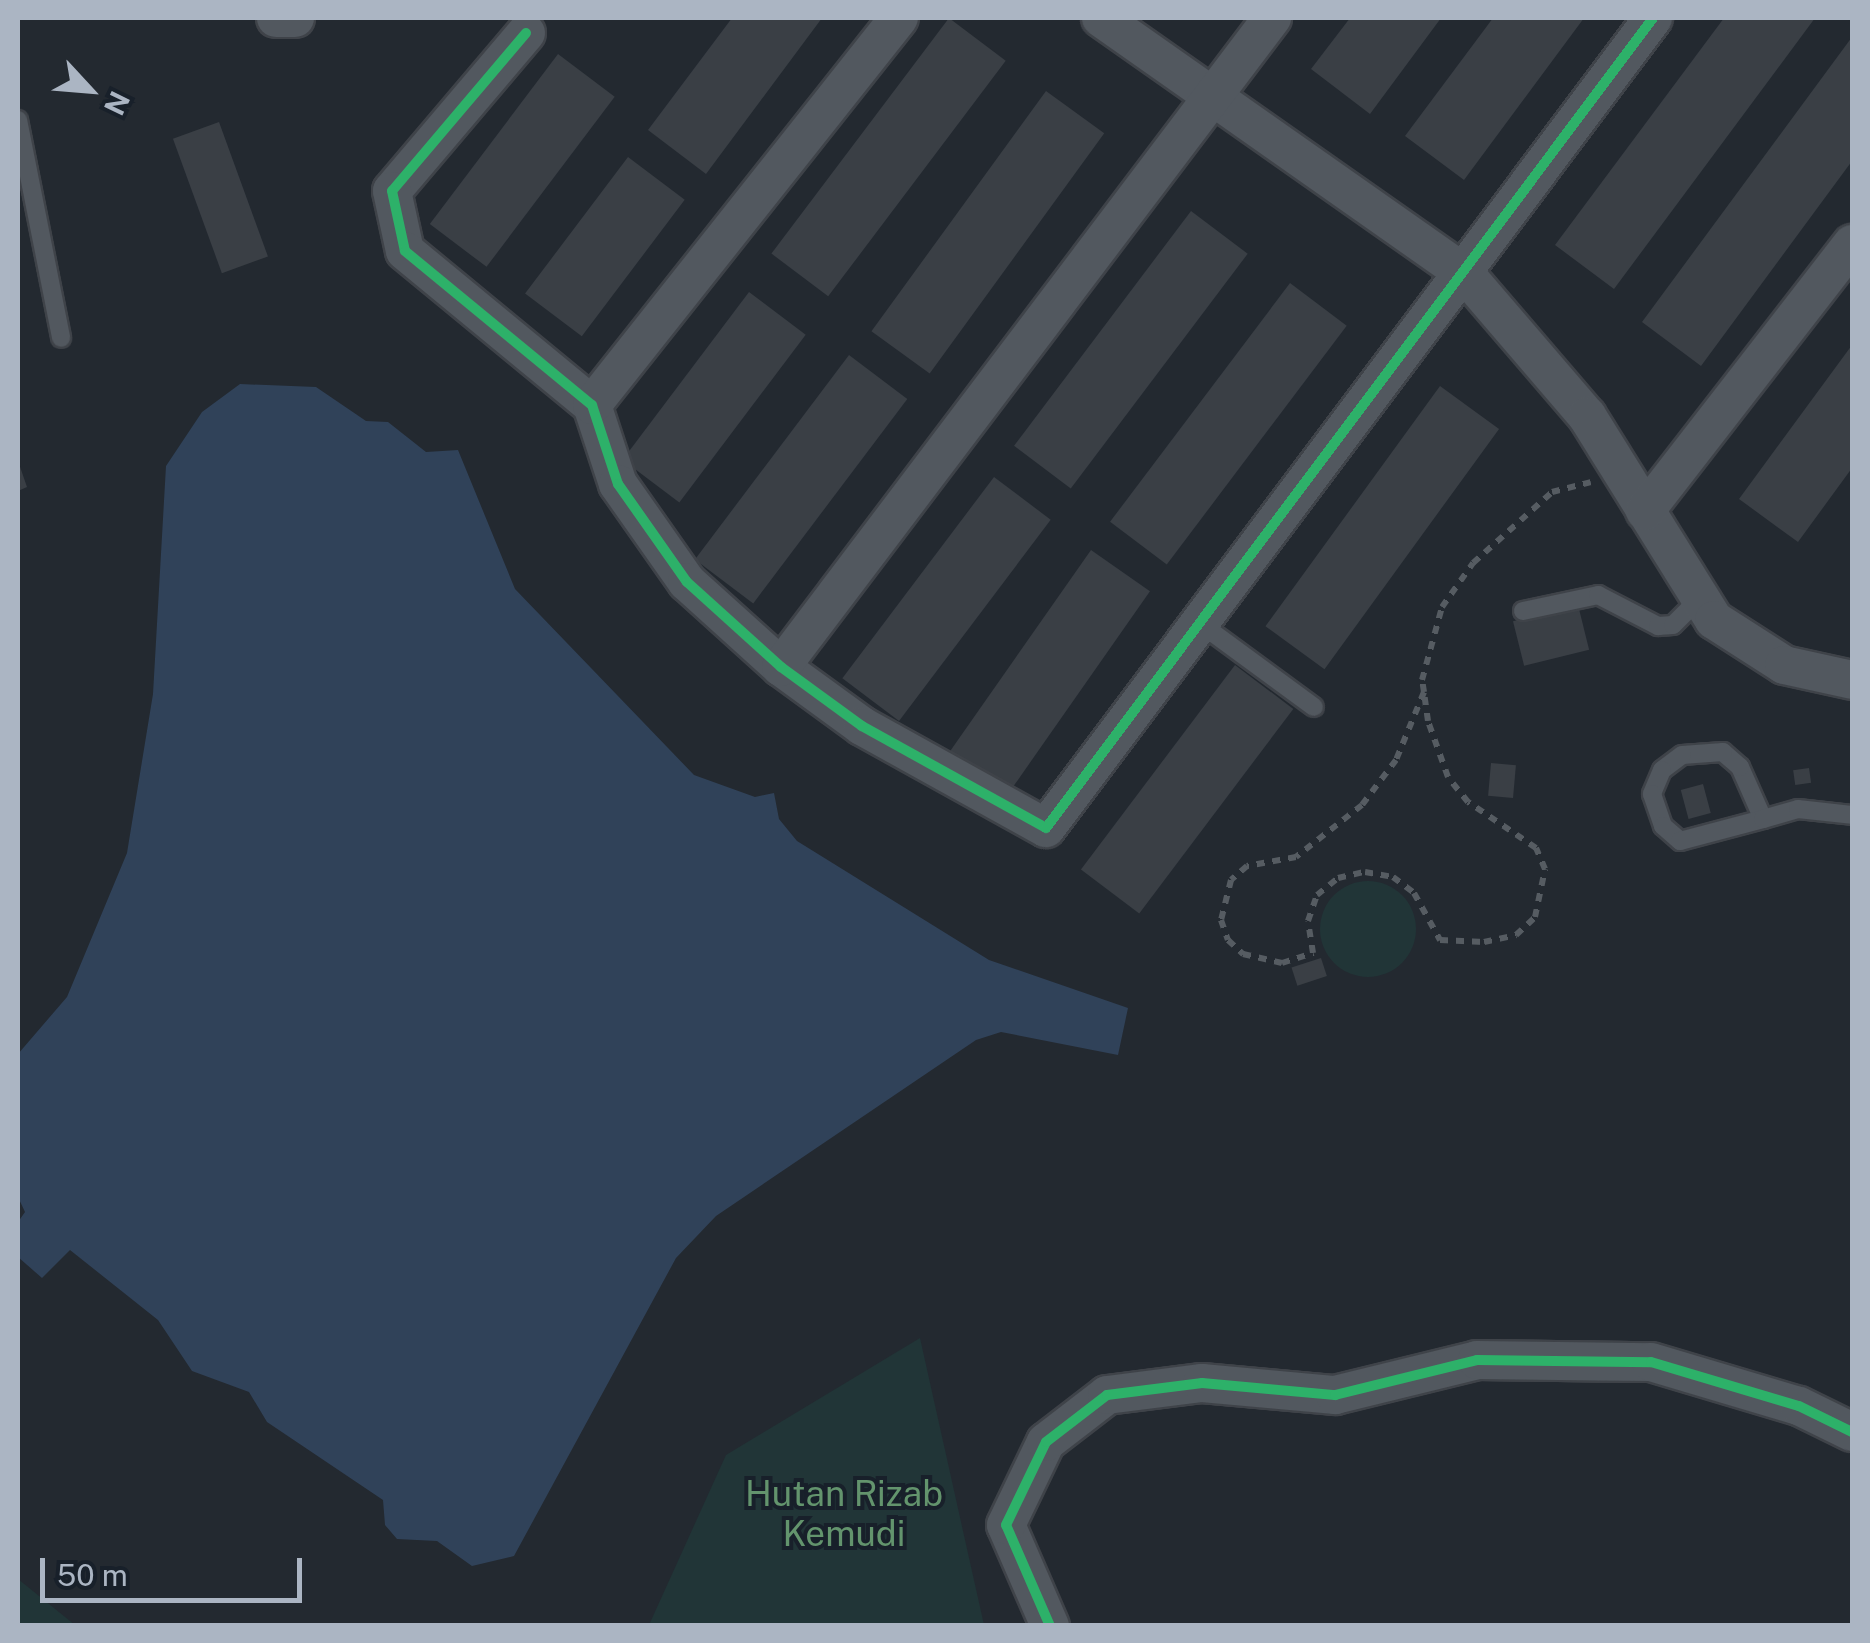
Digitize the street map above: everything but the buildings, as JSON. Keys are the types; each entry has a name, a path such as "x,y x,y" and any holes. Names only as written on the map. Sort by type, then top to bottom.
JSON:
{"street":[{"path":"276,18 295,18"},
{"path":"592,404 899,18"},
{"path":"1101,18 1466,275 1586,416 1714,620 1784,665 1852,680"},
{"path":"781,667 1272,18"},
{"path":"526,33 392,191 404,251 592,404 618,484 687,582 781,667 862,726 1046,828 1466,275 1653,18"},
{"path":"1636,496 1852,244"},
{"path":"1050,1626 1006,1525 1046,1442 1108,1395 1202,1382 1335,1396 1476,1360 1651,1362 1799,1406 1852,1432"}],"lane":[{"path":"18,120 60,338"},
{"path":"1524,610 1598,595 1658,626 1673,625 1700,598"},
{"path":"1201,624 1314,706"},
{"path":"1762,818 1740,767 1723,752 1682,755 1662,770 1652,794 1663,826 1680,841 1798,809 1852,816"}],"path":[{"path":"1424,692 1448,778 1468,802 1536,848 1545,870 1535,917 1516,935 1484,942 1440,940 1414,892 1393,877 1366,872 1338,878 1317,895 1308,921 1314,953 1282,964 1243,954 1228,940 1221,920 1232,880 1247,866 1296,856 1362,804 1396,760 1424,692 1442,607 1473,563 1552,492 1584,482 1636,496"}],"green space":[{"path":"1368,881 1386,885 1402,895 1412,911 1416,929 1412,947 1402,963 1386,973 1368,977 1350,973 1334,963 1324,947 1320,929 1324,911 1334,895 1350,885"},
{"name":"Hutan Rizab Kemudi","path":"920,1338 984,1625 649,1625 726,1455"},
{"path":"18,1579 75,1625 18,1625"}],"water":[{"path":"240,384 316,387 366,421 388,422 426,452 458,450 515,589 694,775 755,797 774,793 779,819 797,841 989,960 1128,1008 1118,1055 1001,1032 976,1040 716,1216 676,1258 514,1556 472,1566 437,1541 397,1539 385,1525 383,1500 267,1422 249,1392 192,1371 158,1320 70,1250 42,1278 18,1257 18,1222 25,1212 18,1197 18,1054 67,997 127,853 153,694 166,466 202,412"}],"cycle path":[{"path":"526,33 392,191 405,251 592,405 618,484 687,582 781,667 862,726 1046,828 1653,18"},
{"path":"1050,1626 1006,1525 1046,1442 1107,1395 1202,1383 1335,1395 1477,1360 1651,1362 1799,1406 1852,1432"}]}
